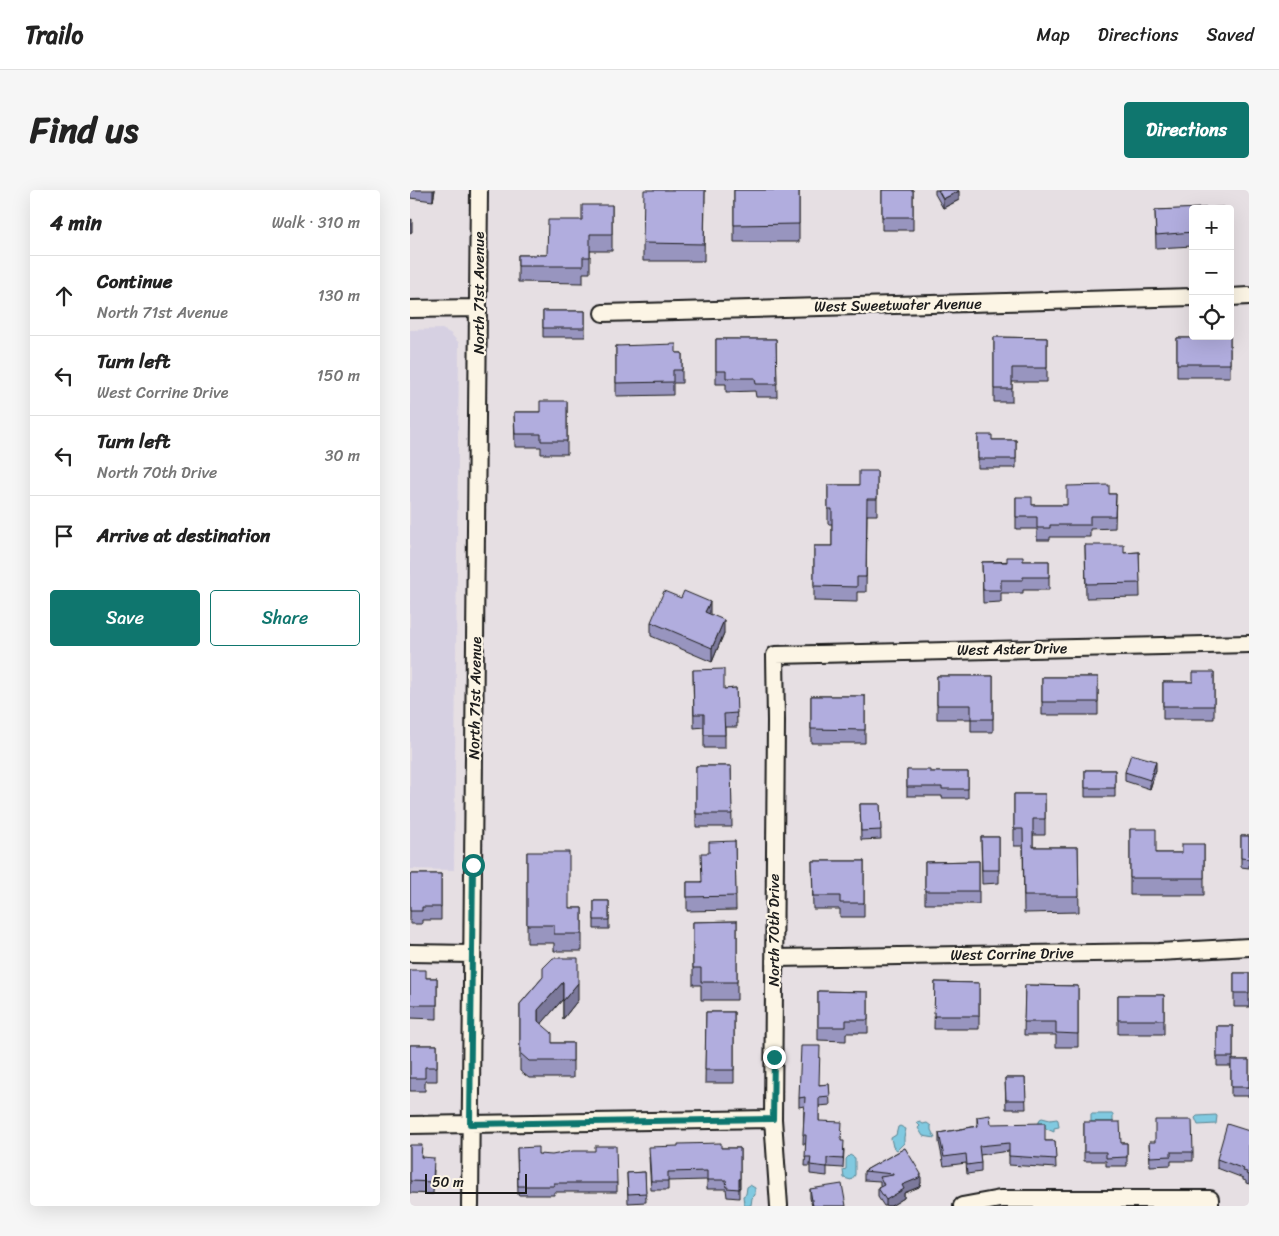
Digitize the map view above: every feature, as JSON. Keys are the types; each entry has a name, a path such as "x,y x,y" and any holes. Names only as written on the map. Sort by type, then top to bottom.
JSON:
{"street":[{"name":"North 71st Avenue","path":"470,1206 479,190"},
{"path":"1234,296 1249,296"},
{"name":"West Sweetwater Avenue","path":"603,312 1189,298"},
{"path":"410,309 478,308"},
{"name":"West Aster Drive","path":"774,655 1249,644"},
{"name":"North 70th Drive","path":"774,655 776,721 773,1119 779,1206"},
{"name":"West Corrine Drive","path":"775,958 1150,952 1249,947"},
{"path":"410,953 472,954"},
{"path":"410,1125 773,1119"},
{"path":"962,1206 1000,1199 1210,1202"}],"shaded area":[{"path":"442,329 450,333 459,343 454,870 410,869 410,330"}],"water":[{"path":"1091,1114 1113,1114 1113,1122 1091,1122"},
{"path":"1216,1115 1216,1124 1198,1125 1195,1118 1197,1116"},
{"path":"1042,1118 1057,1119 1059,1127 1054,1128 1054,1132 1038,1125"},
{"path":"920,1122 931,1126 935,1138 923,1136 918,1128 920,1126 917,1123"},
{"path":"900,1126 906,1129 904,1143 897,1150 893,1147 891,1138 896,1135"},
{"path":"850,1155 855,1158 855,1175 851,1180 844,1178 843,1170 846,1169 846,1159"},
{"path":"750,1185 755,1188 755,1195 752,1198 751,1205 746,1206 743,1196"}],"building":[{"path":"644,190 705,190 704,244 643,243"},
{"path":"734,190 799,190 799,224 734,225"},
{"path":"882,190 913,190 913,217 882,217"},
{"path":"938,190 958,190 959,191 943,199"},
{"path":"582,205 612,205 612,234 590,234 590,257 583,257 583,266 518,266 518,255 547,255 548,220 582,220"},
{"path":"1189,209 1189,232 1156,235 1155,210"},
{"path":"543,311 585,311 585,328 543,328"},
{"path":"994,337 1047,338 1047,368 1012,368 1012,389 994,389"},
{"path":"1177,338 1189,338 1189,340 1230,340 1230,364 1177,364"},
{"path":"716,339 776,339 777,384 756,384 755,378 726,378 726,371 716,371"},
{"path":"676,344 676,353 682,353 682,370 673,370 673,382 616,383 616,346"},
{"path":"540,401 567,401 567,441 541,441 541,434 515,434 514,412 540,412"},
{"path":"978,435 992,435 992,440 1016,440 1016,459 978,459"},
{"path":"859,471 877,471 877,499 867,499 866,577 857,577 857,587 814,586 814,546 832,546 832,509 828,509 828,485 859,485"},
{"path":"1109,485 1109,494 1116,494 1115,516 1090,516 1090,525 1050,525 1050,528 1037,528 1037,517 1016,517 1016,497 1032,497 1032,505 1067,505 1067,486"},
{"path":"1085,545 1124,545 1124,553 1139,552 1140,583 1086,584"},
{"path":"1007,557 1023,557 1023,561 1049,561 1049,577 1023,577 1023,580 1001,580 1001,590 983,590 982,562 1007,562"},
{"path":"664,591 681,598 684,591 710,602 705,612 724,620 712,648 651,622"},
{"path":"724,669 724,689 736,688 737,713 724,714 725,735 704,735 704,714 694,714 693,670"},
{"path":"1193,672 1214,672 1214,706 1163,706 1163,682 1193,682"},
{"path":"937,676 993,676 993,719 971,719 971,705 937,705"},
{"path":"1042,677 1098,677 1098,702 1042,702"},
{"path":"811,696 865,696 865,730 811,729"},
{"path":"1131,754 1156,761 1150,780 1125,772"},
{"path":"696,766 731,766 732,814 696,814"},
{"path":"907,770 968,772 968,789 907,787"},
{"path":"1085,770 1115,770 1115,788 1085,788"},
{"path":"1014,794 1045,794 1045,819 1033,819 1033,847 1078,847 1079,896 1024,896 1023,829 1014,829"},
{"path":"860,804 880,804 881,830 861,831"},
{"path":"1130,829 1156,829 1156,853 1182,853 1182,844 1204,844 1204,878 1130,878"},
{"path":"1241,836 1249,836 1249,859 1241,858"},
{"path":"981,837 999,837 999,870 982,870"},
{"path":"735,841 736,896 687,897 687,882 702,882 701,853 709,853 709,842"},
{"path":"527,852 569,852 569,908 582,908 582,934 554,934 554,925 527,925"},
{"path":"812,861 864,861 864,903 840,903 840,896 813,896"},
{"path":"979,861 979,891 925,891 925,862"},
{"path":"410,874 441,874 441,907 422,907 422,911 410,911"},
{"path":"594,901 609,901 609,920 594,920"},
{"path":"737,921 737,982 701,982 701,968 693,968 693,922"},
{"path":"553,958 578,958 578,983 563,1001 563,982 538,1010 538,1021 552,1033 552,1043 573,1043 573,1061 529,1061 520,1053 520,1004 543,977 543,968"},
{"path":"410,970 426,970 426,978 437,978 437,1005 410,1005"},
{"path":"1234,973 1249,973 1249,993 1234,993"},
{"path":"935,982 979,983 979,1016 934,1016"},
{"path":"1025,985 1078,986 1078,1034 1056,1033 1056,1022 1024,1022"},
{"path":"818,991 868,992 868,1020 846,1020 846,1027 818,1027"},
{"path":"1118,995 1164,995 1164,1020 1118,1020"},
{"path":"706,1012 734,1012 734,1070 705,1070"},
{"path":"1217,1026 1233,1026 1233,1057 1217,1057"},
{"path":"410,1045 437,1045 437,1067 425,1067 425,1078 410,1078"},
{"path":"801,1046 820,1046 819,1085 829,1084 830,1096 819,1097 819,1121 842,1122 841,1141 844,1141 843,1159 827,1158 827,1167 810,1165 811,1157 805,1157 806,1135 803,1135 805,1097 799,1098"},
{"path":"1231,1060 1249,1060 1249,1087 1231,1087"},
{"path":"1005,1078 1025,1078 1026,1100 1006,1100"},
{"path":"990,1115 991,1124 1045,1123 1045,1141 1055,1141 1056,1159 1009,1156 1009,1143 979,1146 981,1163 967,1165 966,1154 944,1157 939,1133 978,1126 977,1117"},
{"path":"1155,1120 1192,1120 1193,1152 1171,1152 1171,1156 1150,1157 1149,1142 1155,1142"},
{"path":"1084,1122 1120,1122 1121,1143 1127,1143 1127,1157 1106,1158 1106,1152 1084,1152"},
{"path":"1227,1124 1249,1131 1249,1175 1243,1171 1244,1169 1217,1159"},
{"path":"721,1143 721,1148 740,1148 739,1189 727,1188 726,1180 707,1180 707,1171 668,1172 668,1181 651,1181 649,1147"},
{"path":"410,1145 422,1145 421,1157 434,1158 433,1182 410,1181"},
{"path":"595,1146 616,1146 617,1183 554,1183 554,1186 518,1186 517,1148 538,1147 538,1154 552,1155 573,1151 595,1151"},
{"path":"905,1148 921,1174 919,1178 902,1185 904,1189 886,1200 878,1188 884,1185 880,1177 893,1174 864,1171"},
{"path":"645,1172 646,1193 628,1194 627,1173"},
{"path":"842,1184 846,1206 813,1206 810,1189"}],"route":[{"path":"473,865 470,1124 773,1119 774,1057"}]}
